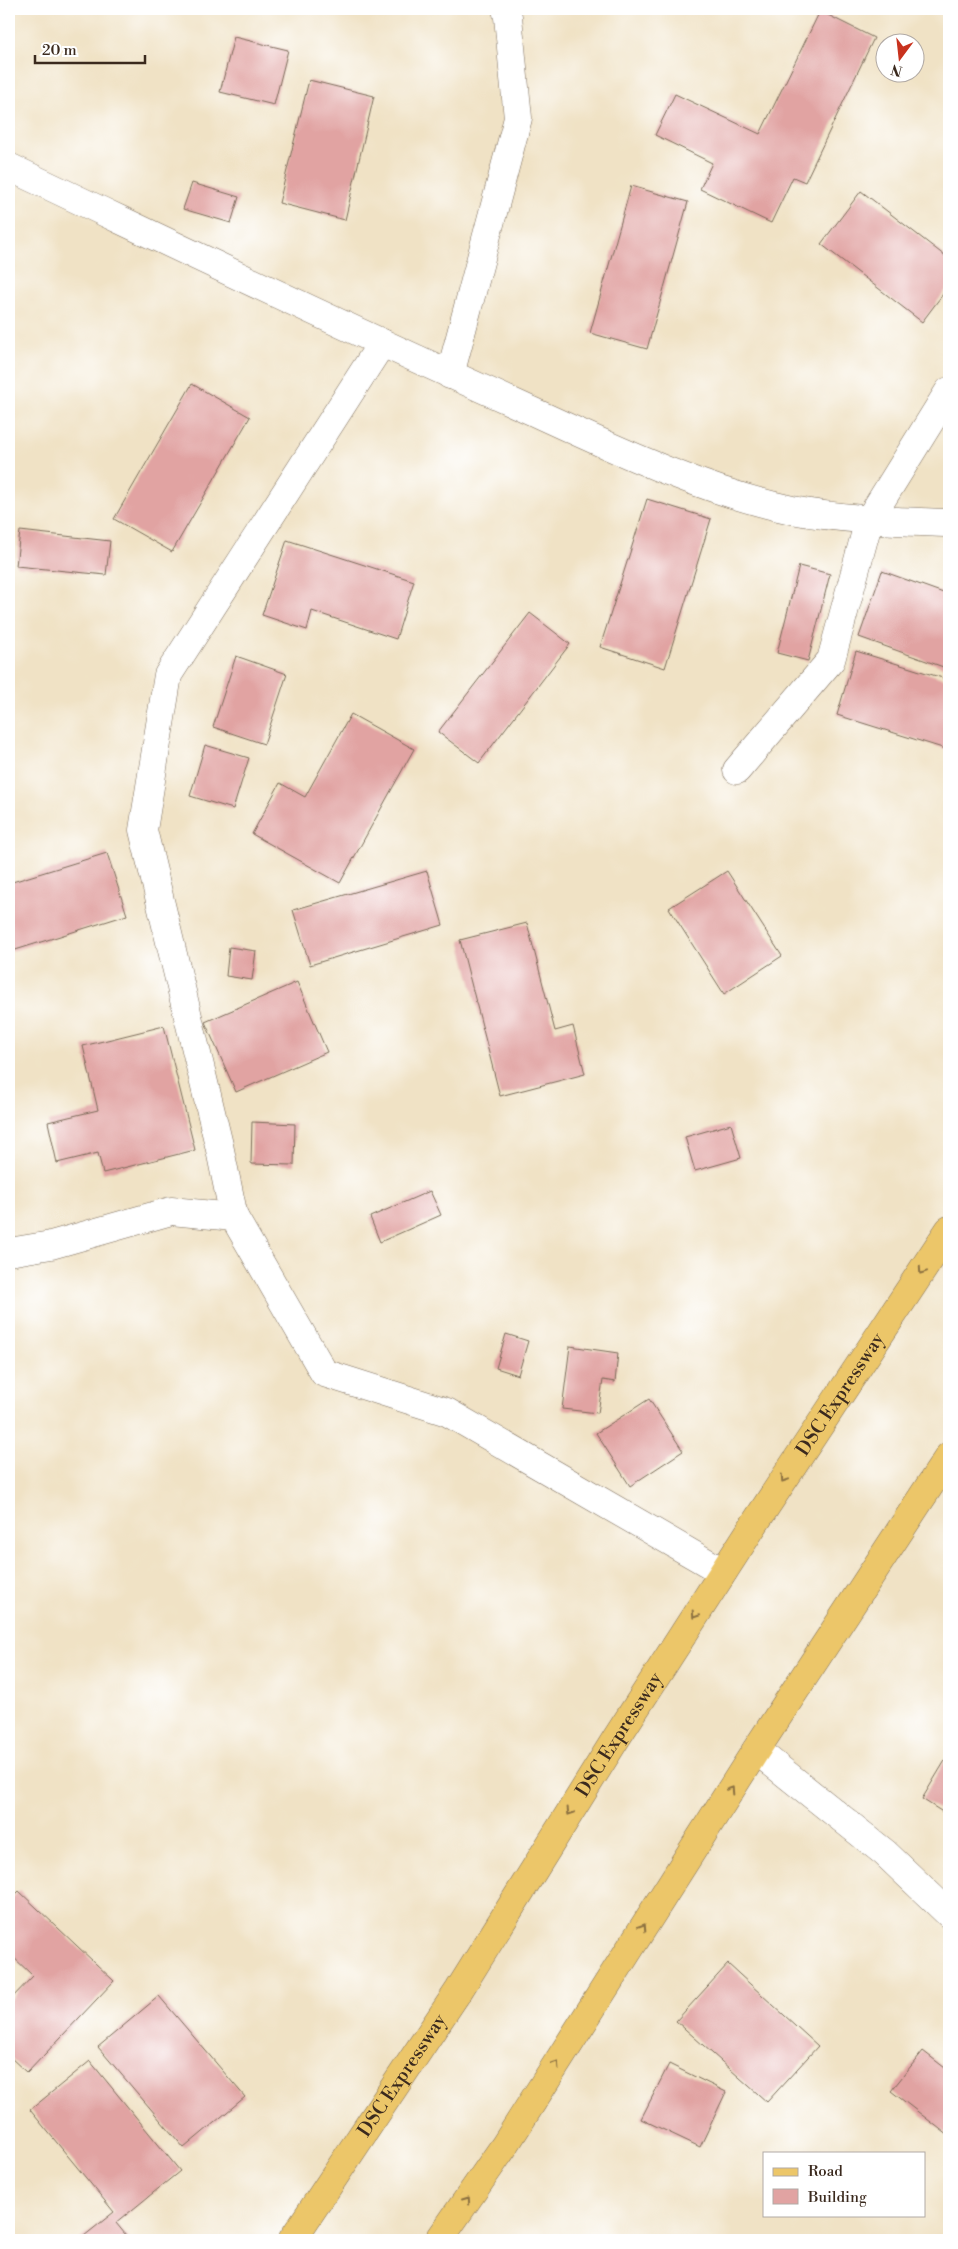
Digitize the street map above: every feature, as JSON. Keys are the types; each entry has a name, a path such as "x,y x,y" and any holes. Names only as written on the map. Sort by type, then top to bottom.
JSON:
{"main road":[{"name":"DSC Expressway","path":"292,2240 459,1990 617,1737 723,1572 949,1230"},
{"path":"439,2240 505,2145 756,1750 949,1456"}],"street":[{"path":"450,375 518,118 506,9"},
{"path":"9,167 450,375 611,447 715,488 792,510 869,520 949,523"},
{"path":"382,343 168,675 143,830 220,1145 234,1217 324,1373 448,1412 723,1572"},
{"path":"737,770 831,660 869,520 949,391"},
{"path":"9,1252 51,1245 171,1211 234,1217"},
{"path":"756,1750 885,1853 949,1914"}],"building":[{"path":"820,11 874,38 805,182 793,177 771,223 700,189 712,163 655,135 675,94 760,134"},
{"path":"234,37 288,50 274,105 220,92"},
{"path":"309,80 374,96 345,220 279,203"},
{"path":"192,183 239,197 231,223 183,209"},
{"path":"631,186 688,202 647,349 590,333"},
{"path":"861,191 949,259 949,286 922,322 821,244"},
{"path":"192,384 250,417 172,552 114,519"},
{"path":"647,499 711,519 665,668 600,647"},
{"path":"20,531 110,541 106,575 16,566"},
{"path":"287,540 414,581 396,639 312,611 307,630 262,615"},
{"path":"799,566 830,574 808,661 777,653"},
{"path":"882,571 949,595 949,669 859,637"},
{"path":"530,613 570,644 479,763 438,732"},
{"path":"856,651 949,680 949,750 837,715"},
{"path":"236,656 287,674 264,744 213,727"},
{"path":"351,714 414,749 340,883 252,834 280,783 305,797"},
{"path":"205,745 249,758 233,809 190,796"},
{"path":"107,853 127,915 9,952 9,883"},
{"path":"427,871 443,925 310,965 293,910"},
{"path":"727,871 782,956 724,994 669,908"},
{"path":"527,923 555,1031 573,1026 585,1074 500,1096 460,940"},
{"path":"229,947 256,951 252,980 226,976"},
{"path":"297,982 327,1052 236,1092 205,1022"},
{"path":"164,1026 195,1150 103,1173 98,1153 57,1163 48,1122 98,1110 83,1046"},
{"path":"252,1122 295,1124 294,1165 251,1164"},
{"path":"731,1124 741,1158 695,1171 685,1137"},
{"path":"430,1191 441,1215 380,1242 370,1217"},
{"path":"506,1334 528,1341 518,1375 496,1368"},
{"path":"570,1346 618,1353 615,1382 603,1380 598,1413 562,1409"},
{"path":"649,1399 683,1451 630,1486 596,1433"},
{"path":"949,1754 949,1816 922,1799"},
{"path":"19,1891 114,1981 27,2073 9,2056 9,2001 33,1976 9,1953 9,1901"},
{"path":"728,1964 818,2046 767,2102 676,2021"},
{"path":"159,1996 245,2097 184,2148 98,2047"},
{"path":"923,2051 949,2071 949,2136 891,2091"},
{"path":"90,2061 180,2171 116,2223 130,2240 79,2240 114,2212 30,2110"},
{"path":"669,2064 726,2092 700,2147 641,2119"}]}
